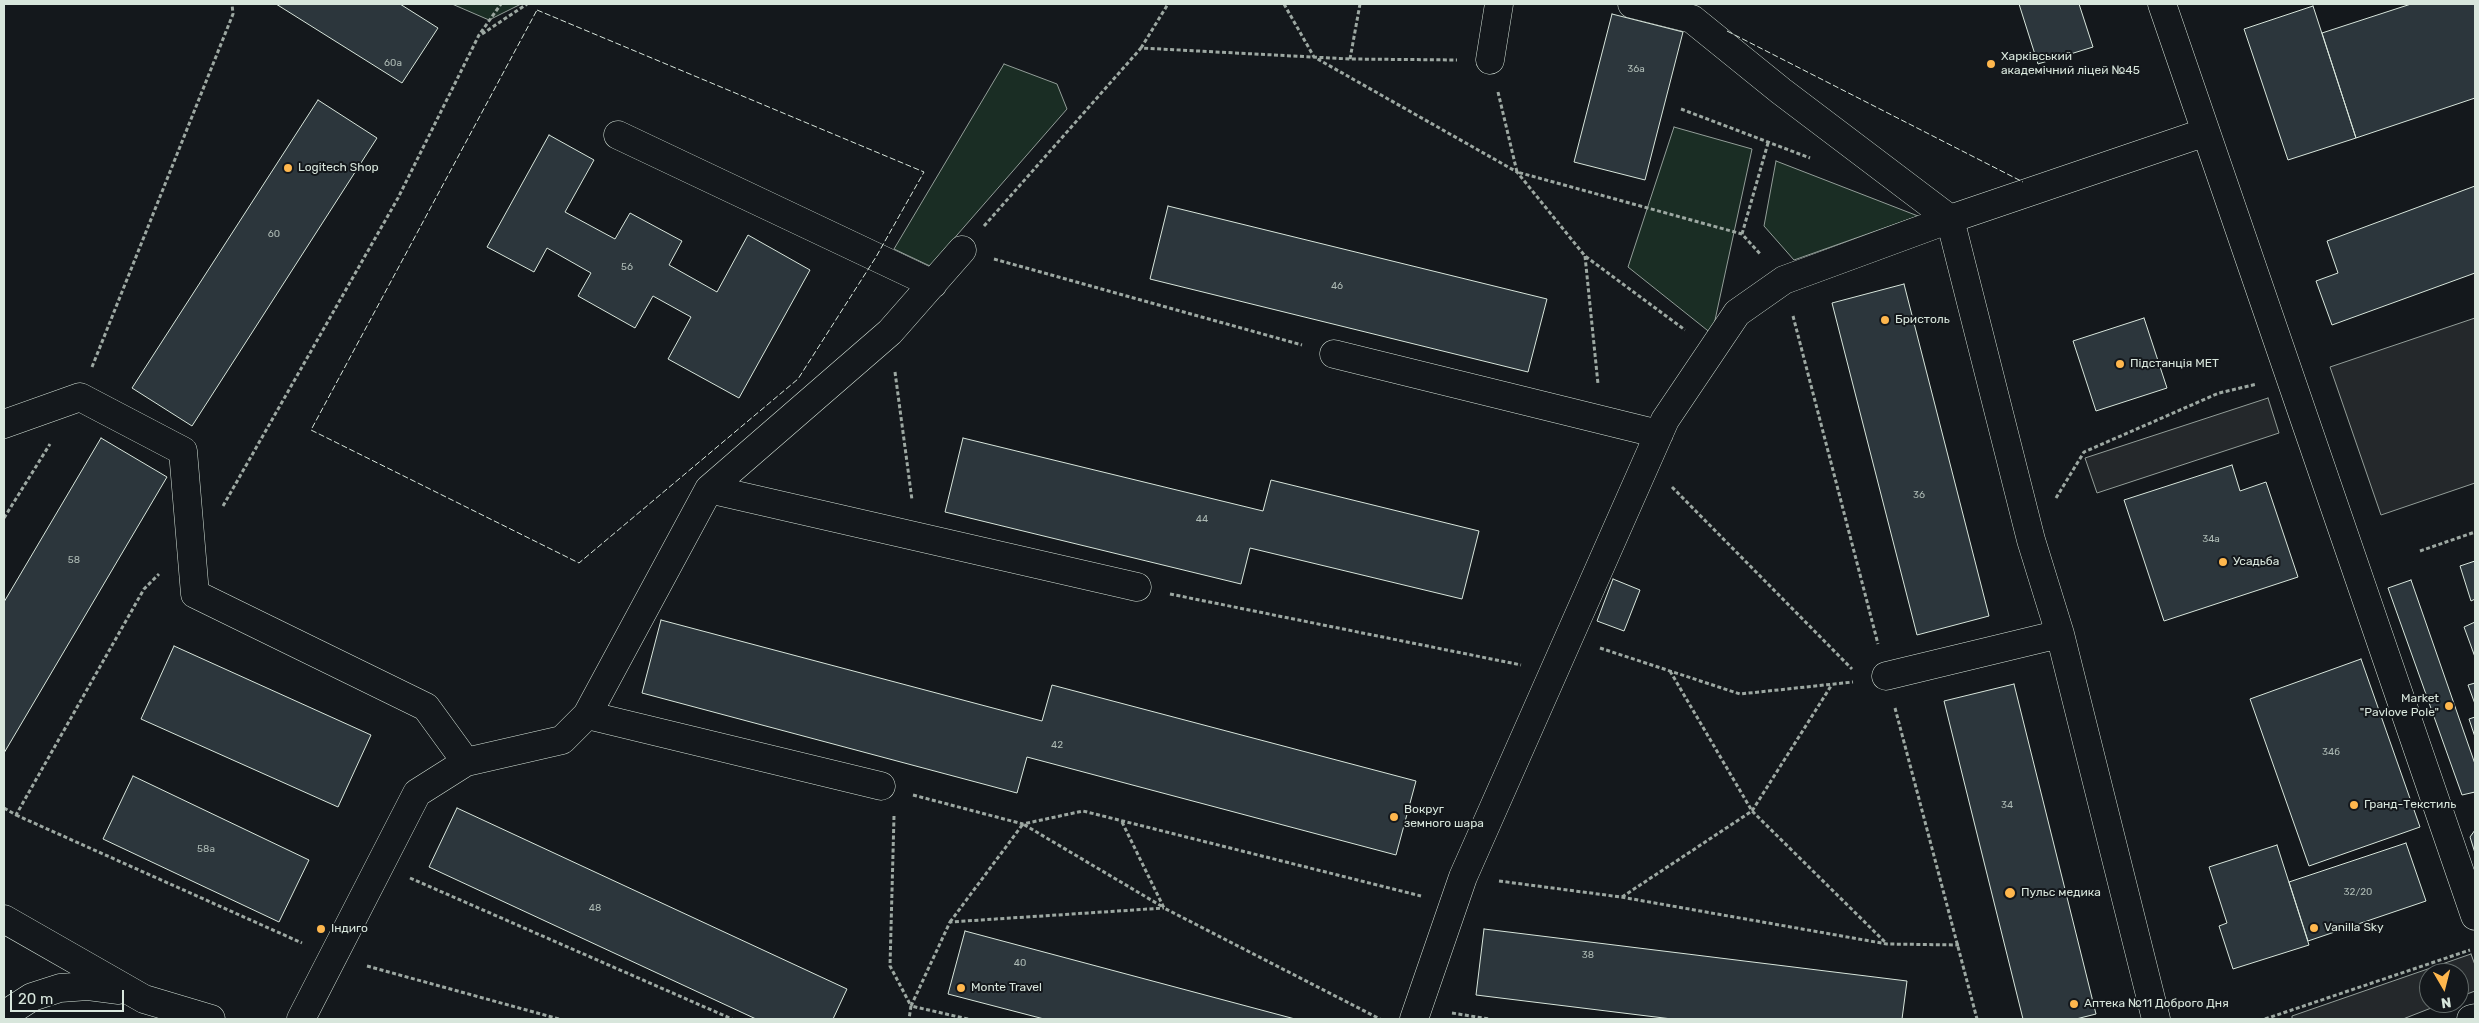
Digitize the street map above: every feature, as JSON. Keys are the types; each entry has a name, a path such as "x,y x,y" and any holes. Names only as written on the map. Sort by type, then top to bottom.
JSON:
{"street":[{"path":"1490,60 1499,4"},
{"path":"1632,4 1692,19 1950,219 2031,540 2060,634 2156,1019"},
{"path":"2162,4 2475,916"},
{"path":"1414,1019 1463,876 1665,420 1737,313 1784,280 1950,219 2206,132"},
{"path":"618,135 933,284"},
{"path":"301,1019 417,793 466,762 562,740 587,715 709,489 890,332 962,250"},
{"path":"1334,354 1659,434"},
{"path":"4,424 80,397 183,451 195,594 426,707 466,762"},
{"path":"709,489 1137,587"},
{"path":"1875,678 2060,634"},
{"path":"587,715 888,788"},
{"path":"4,919 144,999 173,1019"},
{"path":"4,1015 32,997 60,988 88,986 117,989 211,1019"},
{"path":"2471,1019 2475,1018"}],"path":[{"path":"4,518 80,397 233,14 232,4"},
{"path":"16,815 144,589 216,520 398,198 479,36 501,4"},
{"path":"479,36 527,4"},
{"path":"1168,4 1141,48 962,250 1334,354"},
{"path":"1284,4 1314,57 1516,172 1742,234 1784,280"},
{"path":"1350,59 1360,4"},
{"path":"1141,48 1350,59 1490,60 1516,172 1584,256 1713,350"},
{"path":"1680,109 1813,159"},
{"path":"1742,234 1768,143"},
{"path":"1584,256 1601,420"},
{"path":"890,332 916,537"},
{"path":"2031,540 2084,452 2219,393 2290,377"},
{"path":"1647,462 1875,678"},
{"path":"2420,551 2475,532"},
{"path":"1137,587 1554,671"},
{"path":"1569,638 1740,694 1831,686 1875,678"},
{"path":"1670,672 1752,811 1887,944"},
{"path":"1621,897 1752,811 1831,686"},
{"path":"910,1006 890,966 888,788 1023,824 1164,908 1381,1019"},
{"path":"4,808 333,957 559,1019"},
{"path":"909,1019 910,1006 950,922 1023,824 1083,811 1453,904"},
{"path":"1122,821 1164,908"},
{"path":"380,865 732,1019"},
{"path":"1463,876 1621,897 1887,944 1959,945"},
{"path":"950,922 1164,908"},
{"path":"2265,1019 2475,948"},
{"path":"910,1006 968,1019"}],"green space":[{"path":"452,4 521,4 489,20"},
{"path":"1004,64 1057,84 1067,109 930,266 894,249"},
{"path":"1674,127 1752,149 1712,334 1628,267"},
{"path":"1776,161 1918,216 1794,260 1764,226"}],"shaded area":[{"path":"2475,318 2475,483 2381,515 2330,367"},
{"path":"2268,398 2279,433 2097,493 2085,458"},
{"path":"2471,954 2475,965 2475,991 2469,993 2469,963 2445,963"},
{"path":"2419,972 2419,1013 2403,1019 2292,1019 2292,1016"}],"building":[{"path":"276,4 400,4 438,28 402,83"},
{"path":"2019,4 2079,4 2093,47 2038,64"},
{"path":"2411,4 2475,4 2475,98 2356,138 2322,33"},
{"path":"2313,6 2356,138 2288,160 2244,29"},
{"path":"1612,14 1683,32 1645,180 1574,162"},
{"path":"318,100 377,138 192,426 132,388"},
{"path":"549,135 594,160 565,212 615,239 630,213 682,241 669,265 717,292 748,235 810,270 739,398 668,359 691,317 653,296 635,328 578,296 591,273 547,248 534,272 487,247"},
{"path":"2475,186 2475,273 2332,325 2316,281 2338,273 2327,241"},
{"path":"1168,206 1547,299 1528,372 1150,279"},
{"path":"1904,284 1989,616 1917,635 1832,303"},
{"name":"Підстанція МЕТ","path":"2144,318 2167,388 2096,411 2073,341"},
{"path":"101,438 167,477 4,753 4,602"},
{"path":"963,438 1263,511 1271,480 1479,531 1462,599 1250,548 1241,584 945,512"},
{"path":"2232,465 2240,491 2266,482 2298,577 2164,621 2124,500"},
{"path":"2475,561 2475,599 2471,601 2460,566"},
{"path":"1613,579 1640,590 1624,631 1597,621"},
{"path":"2411,580 2475,764 2475,792 2462,795 2388,588"},
{"path":"661,620 1042,721 1052,685 1416,781 1396,855 1027,757 1017,793 642,693"},
{"path":"2475,622 2475,657 2464,627"},
{"path":"174,646 371,735 338,807 141,719"},
{"path":"2361,659 2420,827 2309,866 2250,699"},
{"path":"2475,683 2475,704 2468,685"},
{"path":"2014,684 2096,1014 2076,1019 2023,1019 1944,701"},
{"path":"2475,717 2475,737 2469,719"},
{"path":"133,776 309,860 279,922 103,839"},
{"path":"457,808 847,989 833,1019 756,1019 429,867"},
{"path":"2475,830 2475,853 2470,837"},
{"path":"2406,843 2426,901 2308,941 2289,882"},
{"path":"2277,845 2309,945 2233,969 2219,926 2227,923 2209,867"},
{"path":"1484,929 1907,981 1902,1019 1672,1019 1476,995"},
{"path":"965,931 1295,1019 1044,1019 948,994"}],"fence":[{"path":"537,10 924,172 876,257 798,379 579,563 311,430 537,10"},
{"path":"1727,31 2023,182"}],"place":[{"name":"Харківський академічний ліцей №45","path":"1991,64"},
{"name":"Logitech Shop","path":"288,168"},
{"name":"Бристоль","path":"1885,320"},
{"name":"Підстанція МЕТ","path":"2120,364"},
{"name":"Усадьба","path":"2223,562"},
{"name":"Market \"Pavlove Pole\"","path":"2449,706"},
{"name":"Гранд-Текстиль","path":"2354,805"},
{"name":"Вокруг земного шара","path":"1394,817"},
{"name":"Пульс медика","path":"2010,893"},
{"name":"Vanilla Sky","path":"2314,928"},
{"name":"Індиго","path":"321,929"},
{"name":"Monte Travel","path":"961,988"},
{"name":"Аптека №11 Доброго Дня","path":"2074,1004"}]}
